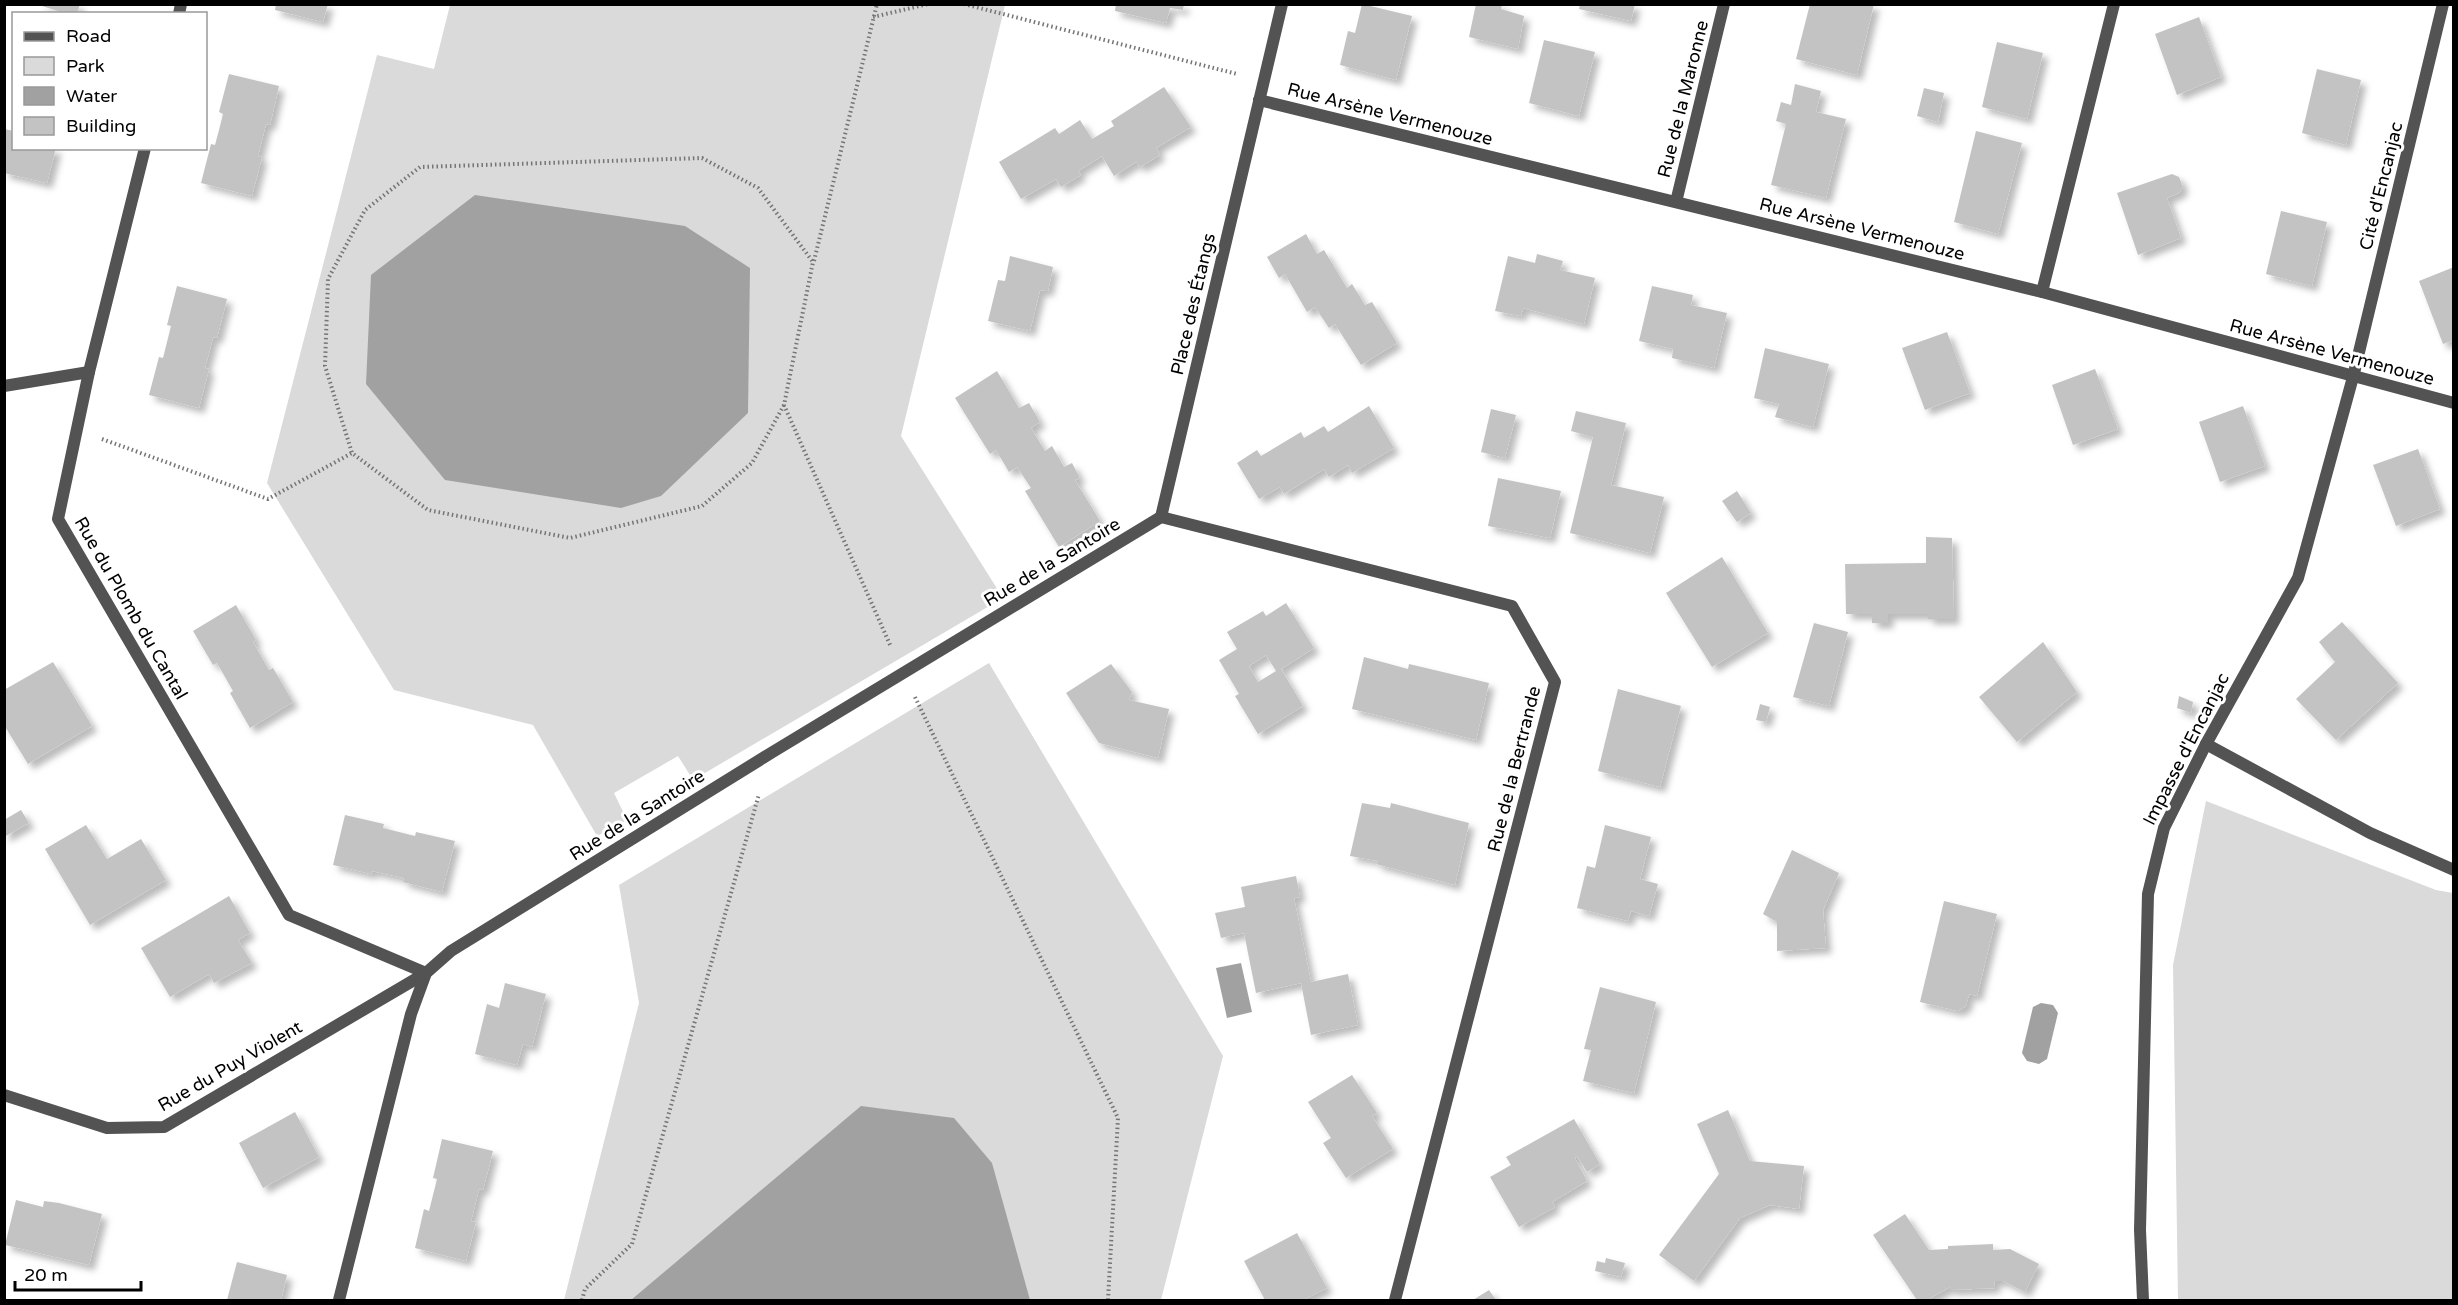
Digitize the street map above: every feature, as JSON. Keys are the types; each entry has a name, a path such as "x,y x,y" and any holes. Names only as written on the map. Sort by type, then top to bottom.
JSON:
{"street":[{"name":"Place des Étangs","path":"1161,517 1282,4"},
{"name":"Rue de la Maronne","path":"1676,202 1724,4"},
{"path":"2042,292 2115,4"},
{"name":"Cité d'Encanjac","path":"2353,377 2443,4"},
{"name":"Rue Arsène Vermenouze","path":"1259,100 2042,292 2454,403"},
{"name":"Rue du Plomb du Cantal","path":"144,150 89,372 58,519 289,915 426,973"},
{"path":"4,386 89,372"},
{"name":"Impasse d'Encanjac","path":"2143,1300 2140,1230 2148,894 2163,828 2206,744 2298,578 2353,377"},
{"name":"Rue de la Santoire","path":"339,1300 411,1014 426,973 452,951 771,753 1161,517"},
{"name":"Rue de la Bertrande","path":"1161,517 1512,606 1555,682 1395,1300"},
{"path":"2206,744 2370,833 2454,870"},
{"name":"Rue du Puy Violent","path":"4,1095 107,1128 164,1126 426,973"}],"path":[{"path":"813,262 758,188 702,158 420,167 365,210 328,279 325,366 352,453 428,510 570,538 702,506 752,463 784,405 813,262 877,4"},
{"path":"873,17 928,4"},
{"path":"964,4 1263,81"},
{"path":"784,405 903,673 1118,1118 1108,1300"},
{"path":"77,429 268,499 352,453"},
{"path":"582,1300 585,1289 632,1244 771,753"}],"green space":[{"path":"450,5 1005,5 901,436 1003,598 693,780 678,756 614,793 627,820 597,836 533,725 394,690 267,483 377,55 434,69"},
{"path":"989,663 1223,1056 1161,1300 564,1300 639,1003 619,885"},
{"path":"2206,801 2436,890 2453,893 2453,1300 2178,1300 2173,965"}],"water":[{"path":"475,195 685,226 750,268 748,413 661,496 621,508 445,480 366,384 371,275"},
{"path":"1241,963 1252,1012 1227,1018 1216,968"},
{"path":"2041,1003 2053,1005 2058,1013 2047,1059 2039,1064 2027,1061 2022,1053 2033,1007"},
{"path":"861,1106 954,1118 992,1163 1030,1300 631,1300"}],"building":[{"path":"36,4 80,4 78,12 61,12"},
{"path":"276,4 328,4 323,22 275,10"},
{"path":"1116,4 1184,4 1183,10 1170,8 1166,23 1115,11"},
{"path":"1362,4 1412,16 1396,80 1340,65 1348,31 1355,33"},
{"path":"1476,4 1502,4 1501,9 1524,16 1518,49 1469,37"},
{"path":"1580,4 1635,4 1631,21 1579,9"},
{"path":"1810,4 1874,4 1857,75 1796,59"},
{"path":"2199,17 2221,77 2177,95 2155,34"},
{"path":"1544,40 1595,52 1579,116 1529,103"},
{"path":"1997,42 2043,53 2027,119 1982,107"},
{"path":"2317,69 2361,80 2346,145 2302,133"},
{"path":"229,74 279,86 270,125 266,124 258,156 262,157 252,196 201,183 211,144 215,145 219,130 223,114 219,112"},
{"path":"1795,84 1821,91 1816,112 1846,119 1826,198 1771,185 1786,124 1776,121 1781,102 1791,105"},
{"path":"1164,87 1191,127 1156,148 1160,155 1140,167 1136,162 1114,176 1102,156 1078,171 1081,175 1061,187 1056,179 1021,199 999,162 1055,128 1059,134 1080,120 1092,139 1114,126 1111,121"},
{"path":"1924,88 1944,93 1938,122 1917,116"},
{"path":"4,129 12,131 12,150 55,150 47,183 4,173"},
{"path":"1976,131 2022,143 1998,234 1954,222"},
{"path":"2172,174 2179,177 2183,187 2179,193 2167,198 2181,238 2138,255 2117,193"},
{"path":"2281,211 2327,222 2312,286 2266,274"},
{"path":"1306,234 1317,254 1324,250 1347,288 1352,284 1365,305 1372,302 1397,343 1361,365 1335,324 1329,328 1315,307 1307,312 1285,274 1279,278 1267,257"},
{"path":"1537,254 1563,261 1560,270 1595,278 1584,324 1523,308 1521,316 1495,311 1508,256 1535,263"},
{"path":"1010,256 1053,267 1048,291 1040,290 1030,331 988,321 998,280 1005,281"},
{"path":"2454,267 2454,340 2443,344 2419,281"},
{"path":"177,286 227,299 217,338 213,337 205,368 209,369 199,408 149,395 159,357 163,358 171,326 167,325"},
{"path":"1652,286 1693,295 1691,305 1727,313 1714,368 1672,358 1673,349 1639,341"},
{"path":"1947,332 1970,393 1925,410 1902,348"},
{"path":"1765,348 1829,364 1813,427 1775,417 1779,404 1754,398"},
{"path":"2095,369 2118,429 2073,445 2052,385"},
{"path":"997,371 1019,408 1029,403 1040,422 1031,428 1045,451 1052,446 1064,467 1072,463 1080,478 1075,480 1100,521 1059,547 1025,491 1031,488 1017,467 1009,472 996,450 990,454 955,398"},
{"path":"1369,406 1394,448 1352,473 1348,465 1329,477 1324,469 1284,494 1280,487 1259,499 1237,463 1257,450 1261,456 1301,432 1304,438 1324,426 1328,432"},
{"path":"2243,406 2265,466 2220,482 2199,422"},
{"path":"1491,409 1516,415 1505,458 1481,452"},
{"path":"1576,411 1626,423 1611,485 1664,497 1650,553 1570,533 1593,437 1571,431"},
{"path":"2418,449 2440,509 2396,526 2373,465"},
{"path":"1498,478 1561,491 1550,538 1488,526"},
{"path":"1737,491 1751,513 1737,522 1722,501"},
{"path":"1926,537 1952,538 1954,619 1928,619 1928,614 1888,614 1888,623 1872,623 1872,614 1846,614 1845,564 1926,563"},
{"path":"1722,557 1768,633 1712,667 1666,593"},
{"path":"1286,603 1314,648 1281,669 1303,706 1258,734 1235,696 1239,694 1219,660 1237,649 1227,632 1263,611 1266,616","holes":["1266,655 1276,671 1258,682 1249,666"]},
{"path":"236,605 256,640 253,642 269,670 273,668 293,702 250,728 230,693 233,691 217,663 213,665 193,631"},
{"path":"2342,622 2398,683 2336,740 2296,699 2335,662 2319,642"},
{"path":"1814,623 1848,632 1829,706 1793,697"},
{"path":"2043,642 2077,692 2017,742 1979,697"},
{"path":"1364,657 1408,669 1409,664 1489,683 1476,740 1352,709"},
{"path":"53,662 92,726 28,764 4,725 4,690"},
{"path":"1111,664 1132,692 1129,700 1169,709 1158,758 1099,743 1066,693"},
{"path":"1618,689 1681,706 1660,787 1598,771"},
{"path":"2179,696 2193,702 2191,713 2177,708"},
{"path":"1760,704 1770,707 1766,722 1756,720"},
{"path":"1362,803 1390,808 1391,803 1469,823 1455,885 1376,864 1378,861 1350,856"},
{"path":"21,810 29,823 4,837 4,820"},
{"path":"345,815 384,824 383,828 415,836 416,832 455,841 442,892 403,882 404,878 372,871 371,874 333,865"},
{"path":"86,825 107,859 141,839 166,880 90,925 45,849"},
{"path":"1605,825 1651,837 1640,879 1658,884 1649,916 1631,911 1628,921 1577,908 1587,866 1595,868"},
{"path":"1792,850 1839,873 1823,910 1826,948 1777,951 1777,922 1763,914"},
{"path":"1296,876 1300,897 1294,898 1311,982 1348,974 1358,1025 1311,1035 1301,983 1256,993 1244,933 1221,938 1215,913 1245,907 1241,887"},
{"path":"229,896 250,933 238,940 252,963 214,983 209,974 170,997 141,948"},
{"path":"1944,901 1997,914 1977,996 1969,994 1966,1006 1958,1011 1920,1002"},
{"path":"505,983 546,994 532,1047 523,1044 517,1065 475,1054 487,1004 499,1008"},
{"path":"1600,987 1656,1002 1634,1093 1583,1081 1591,1050 1584,1049"},
{"path":"1352,1075 1377,1113 1372,1116 1393,1149 1346,1178 1323,1143 1331,1138 1308,1102"},
{"path":"1728,1110 1750,1161 1804,1166 1799,1209 1770,1205 1740,1218 1694,1281 1659,1255 1719,1174 1697,1124"},
{"path":"295,1112 319,1157 263,1188 239,1143"},
{"path":"1574,1119 1600,1164 1587,1172 1577,1156 1575,1158 1587,1181 1552,1202 1555,1207 1519,1227 1490,1177 1511,1165 1506,1157"},
{"path":"442,1139 493,1151 483,1190 479,1189 471,1221 476,1222 466,1261 415,1248 424,1209 429,1211 437,1179 433,1178"},
{"path":"16,1200 43,1207 44,1201 59,1203 102,1214 89,1265 5,1245"},
{"path":"1905,1214 1929,1250 1948,1249 1948,1246 1993,1244 1993,1250 2010,1249 2039,1264 2025,1292 2003,1281 1994,1281 1995,1288 1950,1290 1950,1287 1927,1300 1917,1300 1873,1235"},
{"path":"1297,1233 1327,1288 1303,1300 1265,1300 1244,1261"},
{"path":"1606,1258 1625,1263 1621,1277 1595,1271 1597,1261 1605,1263"},
{"path":"237,1262 287,1275 281,1300 227,1300"},
{"path":"1489,1290 1496,1300 1473,1300"}]}
